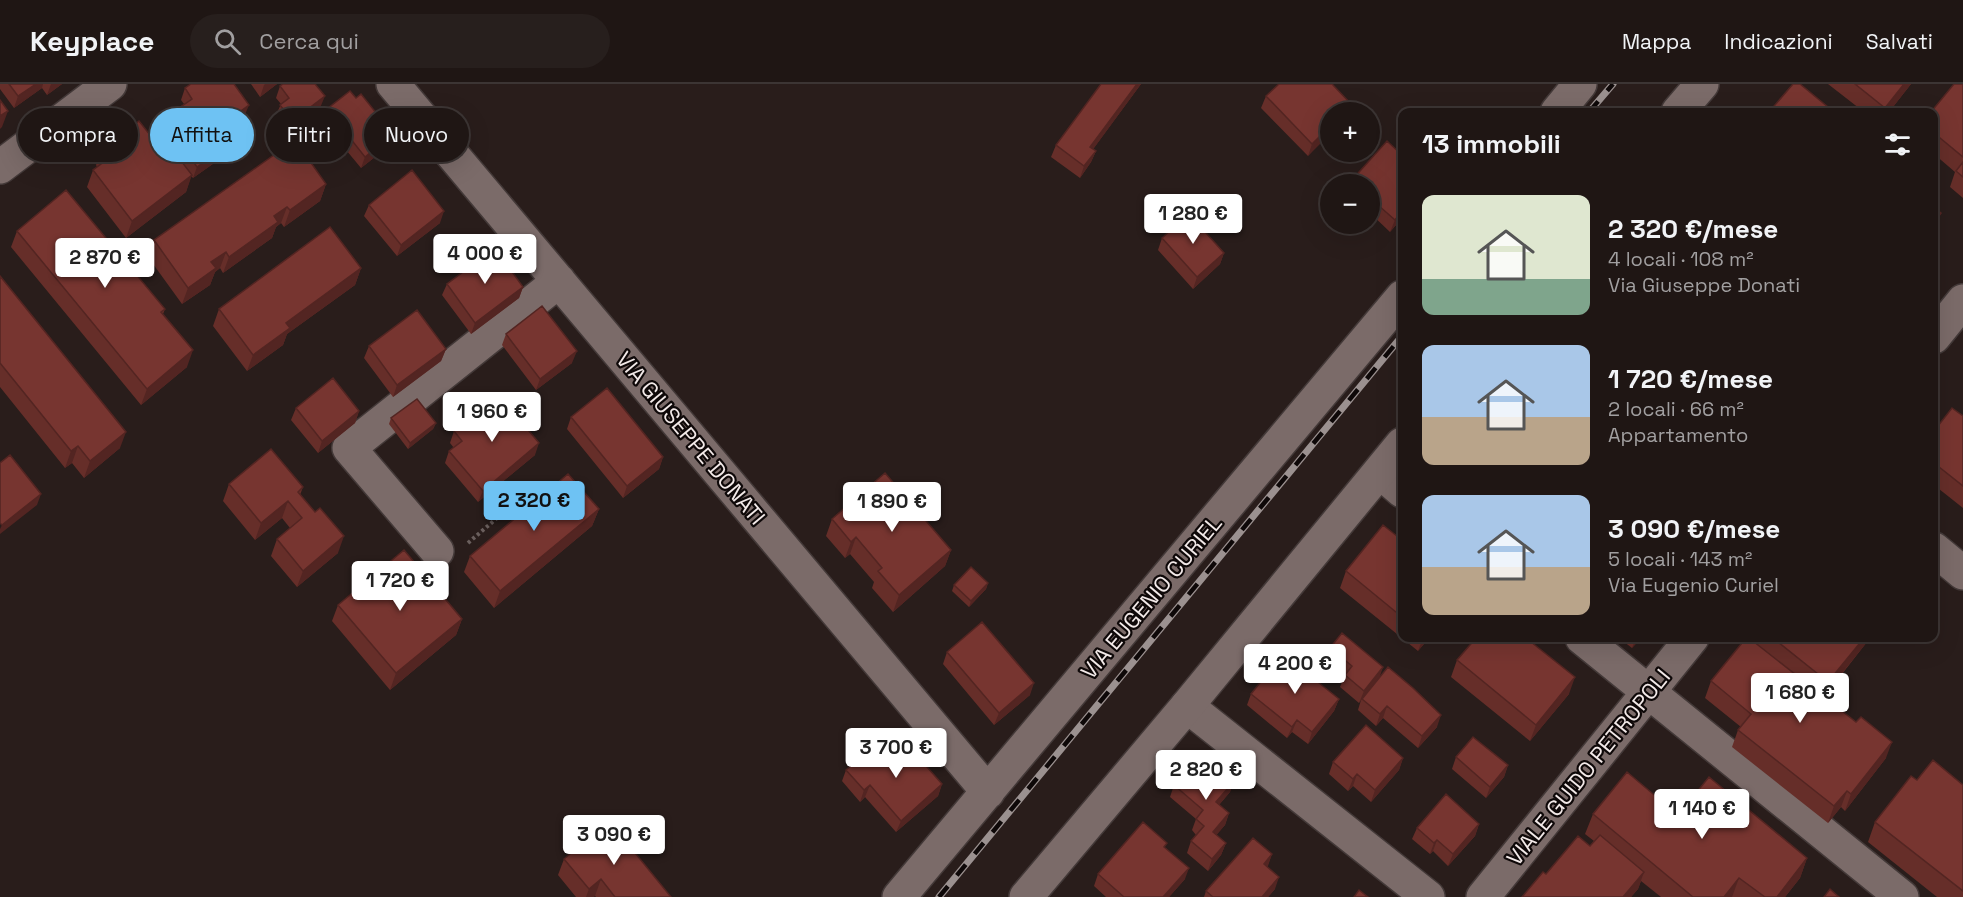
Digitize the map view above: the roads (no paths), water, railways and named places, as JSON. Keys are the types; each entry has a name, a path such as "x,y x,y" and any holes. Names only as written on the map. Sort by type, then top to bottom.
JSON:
{"street":[{"path":"0,167 110,84"},
{"name":"VIA GIUSEPPE DONATI","path":"393,84 988,792"},
{"path":"1560,108 1580,84"},
{"path":"1681,108 1701,84"},
{"path":"437,552 349,448 559,281"},
{"path":"1938,332 1963,301"},
{"name":"VIA EUGENIO CURIEL","path":"899,897 1398,302"},
{"path":"1026,897 1187,706 1391,481 1398,457"},
{"path":"1938,552 1963,573"},
{"path":"1587,642 1902,897"},
{"name":"VIALE GUIDO PETROPOLI","path":"1483,897 1689,642"},
{"path":"1187,706 1428,897"}],"railway":[{"path":"1592,108 1613,84"},
{"path":"939,897 1398,341"}]}
